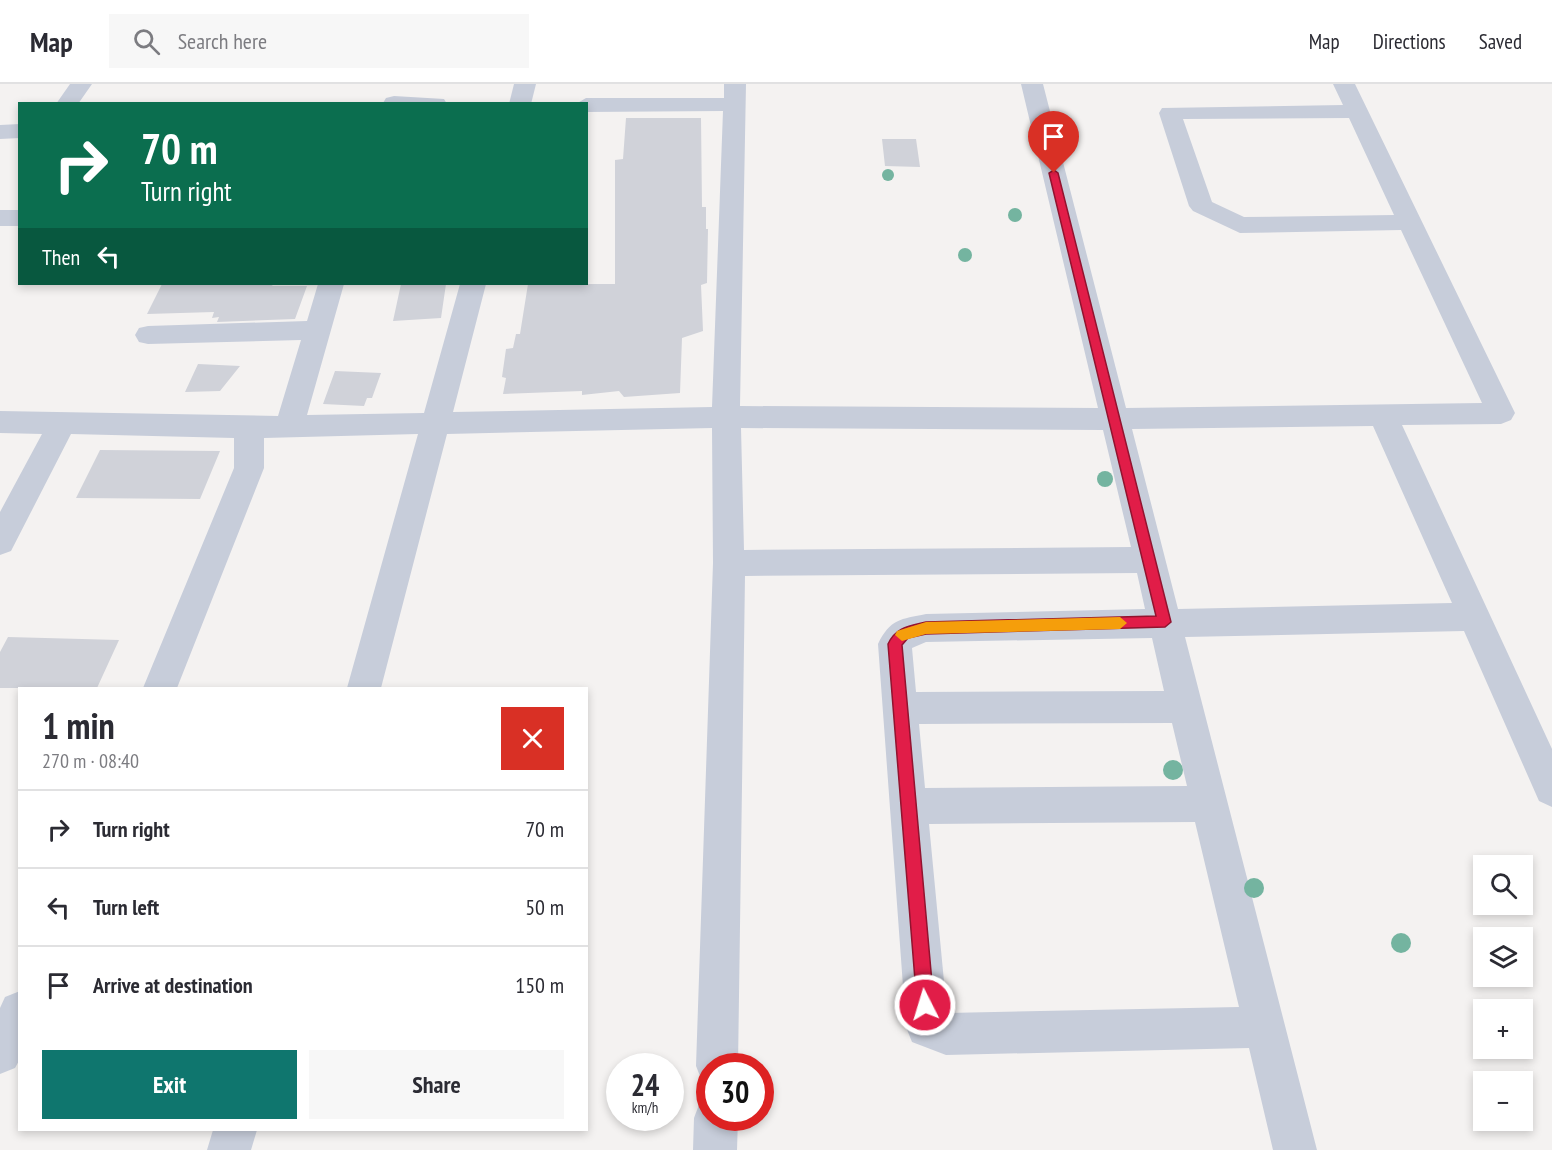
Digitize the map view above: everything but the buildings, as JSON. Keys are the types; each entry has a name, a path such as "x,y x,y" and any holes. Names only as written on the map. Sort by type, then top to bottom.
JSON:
{"street":[{"path":"68,102 81,84"},
{"path":"394,102 401,84"},
{"path":"520,102 525,84"},
{"path":"1032,84 1296,1150"},
{"path":"0,422 249,427 726,417 1114,419 1500,413 1344,84"},
{"path":"588,105 734,94 726,417 729,563 717,1053"},
{"path":"1357,111 1170,113 1201,206 1240,225 1410,222"},
{"path":"0,132 18,131"},
{"path":"0,218 18,218"},
{"path":"289,426 331,285"},
{"path":"364,687 473,285"},
{"path":"148,335 318,330"},
{"path":"1383,415 1552,789"},
{"path":"0,542 62,424"},
{"path":"160,687 249,468 249,427"},
{"path":"729,563 1149,560"},
{"path":"1265,1027 946,1034 927,1027 895,644 904,633 926,628 1475,617"},
{"path":"901,708 1186,707"},
{"path":"909,806 1210,804"},
{"path":"0,1053 18,1016"},
{"path":"229,1150 235,1131"},
{"path":"715,1150 716,1131"}],"slow traffic":[{"path":"902,635 926,628 1120,623"}],"route":[{"path":"925,1005 895,644 904,633 926,628 1165,622 1054,173"}]}
